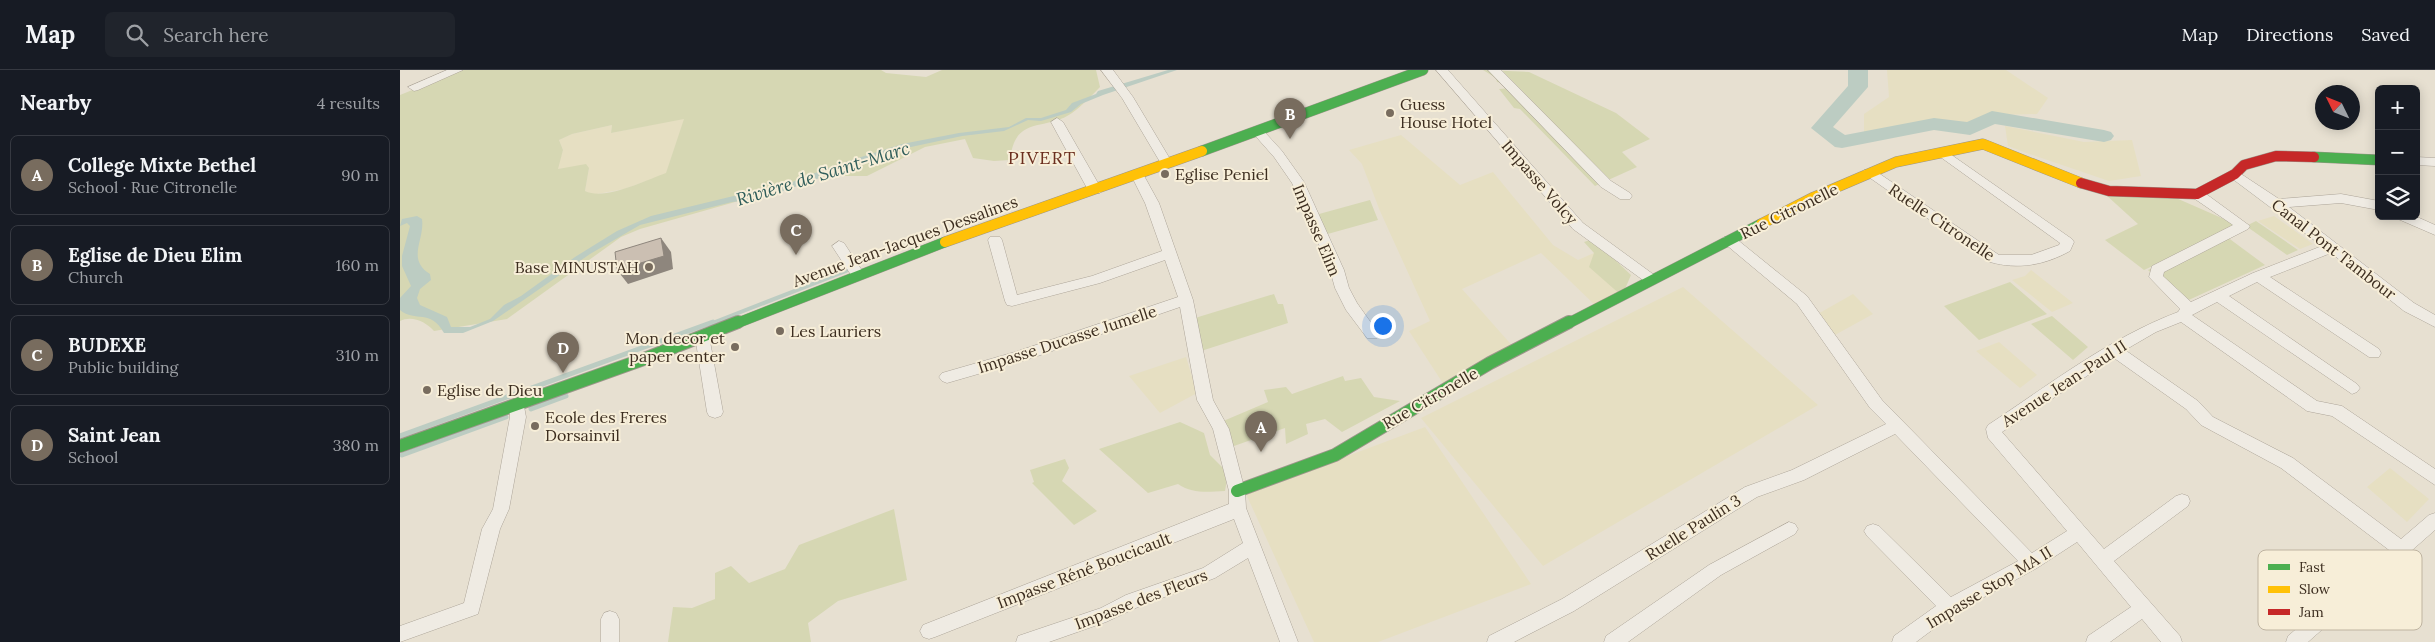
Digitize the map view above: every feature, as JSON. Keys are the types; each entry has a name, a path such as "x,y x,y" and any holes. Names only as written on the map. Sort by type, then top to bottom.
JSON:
{"street":[{"path":"414,87 457,70"},
{"name":"Avenue Jean-Jacques Dessalines","path":"400,446 518,405 702,336 962,235 1137,175 1423,70"},
{"name":"Impasse Volcy","path":"1442,70 1578,226 1652,280"},
{"path":"1494,70 1606,184 1614,191 1625,196"},
{"path":"1109,73 1127,97 1167,164"},
{"path":"1057,122 1095,190"},
{"name":"Impasse Elim","path":"1257,131 1278,154 1298,182 1337,270 1342,288 1351,306 1372,334"},
{"name":"Rue Citronelle","path":"1237,499 1334,455 1490,363 1728,240 1814,197 1896,162 1983,144 2078,182 2109,191 2197,194 2235,174 2244,165 2276,156 2375,160"},
{"name":"Ruelle Citronelle","path":"1869,173 1995,259 2008,262 2051,256 2065,248 2067,242 1943,153"},
{"path":"2420,161 2435,162"},
{"name":"Canal Pont Tambour","path":"2235,174 2333,247 2408,307 2435,322"},
{"path":"1137,175 1152,203 1186,300 1206,400 1221,430 1237,499 1289,642"},
{"path":"2197,194 2243,226 2157,268 2156,277 2186,312 2263,374 2313,407 2336,410 2435,478"},
{"path":"2277,204 2325,198 2364,200 2375,204"},
{"path":"2414,220 2434,227"},
{"path":"994,240 1012,301 1095,280 1170,254"},
{"path":"1728,240 1802,300 1876,404 1935,467 2031,563"},
{"path":"839,246 858,275"},
{"name":"Avenue Jean-Paul II","path":"2173,642 1994,434 1994,429 2114,350 2151,328 2258,276 2333,247"},
{"path":"2258,276 2374,353"},
{"path":"2218,295 2352,388"},
{"name":"Impasse Ducasse Jumelle","path":"947,377 1018,357 1186,300"},
{"path":"702,336 715,412"},
{"path":"2114,350 2192,405 2208,422 2287,463 2402,550 2435,520"},
{"path":"400,634 472,608 491,528 501,509 518,417 518,405"},
{"name":"Ruelle Paulin 3","path":"1496,642 1568,604 1751,492 1798,475 1897,426"},
{"name":"Impasse Réné Boucicault","path":"929,631 1223,516 1237,499"},
{"path":"2103,559 2182,501"},
{"path":"1613,642 1715,570 1789,529"},
{"path":"1873,531 1949,607"},
{"name":"Impasse Stop MA II","path":"1900,642 1949,607 2031,563 2079,532"},
{"name":"Impasse des Fleurs","path":"1025,642 1106,614 1132,601 1209,573 1253,546"},
{"path":"2095,642 2144,608"},
{"path":"610,620 610,642"},
{"path":"2295,642 2309,630"}],"shaded area":[{"path":"1887,70 2006,70 2048,98 2037,114 1999,115 1977,127 1916,124 1909,129 1881,137 1864,132 1864,114 1889,97"},
{"path":"685,118 666,174 624,189 592,195 585,191 589,168 557,169 563,150 559,140 572,134 612,125 611,133"},
{"path":"2005,126 2084,142 2132,140 2141,176 2109,181 2024,152 2008,146"},
{"path":"1401,135 1460,185 1493,172 1553,245 1578,260 1594,253 1622,296 1598,308 1541,253 1462,289 1516,350 1446,388 1409,331 1430,321 1380,211 1362,164 1349,150"},
{"path":"2274,216 2313,244 2300,249 2258,221"},
{"path":"2031,270 2073,303 2052,312 2012,280 2025,276"},
{"path":"1683,287 1818,405 1543,566 1421,418"},
{"path":"1853,294 1873,314 1835,335 1816,315"},
{"path":"1999,342 2037,375 2020,388 1976,351"},
{"path":"1186,357 1197,393 1160,413 1129,376"},
{"path":"1425,427 1531,584 1378,642 1314,642 1246,494"},
{"path":"2390,468 2429,499 2407,522 2367,487"}],"green space":[{"path":"462,70 881,70 886,73 926,77 942,70 1096,70 1100,87 1083,104 1062,119 1033,126 1025,130 1018,136 1013,146 1010,160 994,161 973,158 965,139 925,147 867,176 826,176 640,229 621,237 507,319 434,331 418,320 405,319 400,321 400,95","holes":["684,119 666,173 614,192 593,193 585,191 589,168 586,164 558,169 563,150 559,140 572,134 612,125 611,133"]},
{"path":"1483,70 1529,72 1616,113 1650,139 1622,152 1637,167 1595,186 1520,109 1514,108 1499,89 1511,88 1509,84 1497,82 1496,78"},
{"path":"2105,194 2176,198 2240,226 2144,270 2105,240 2138,224"},
{"path":"1370,200 1378,220 1324,235 1319,214"},
{"path":"2256,221 2298,250 2287,255 2246,226"},
{"path":"2223,234 2265,265 2180,304 2148,270"},
{"path":"1593,239 1631,275 1622,296 1589,267 1594,253 1584,242"},
{"path":"2010,282 2047,314 1979,340 1944,306"},
{"path":"1274,294 1278,304 1283,304 1288,323 1201,351 1195,318"},
{"path":"2052,316 2088,347 2073,360 2031,324"},
{"path":"1343,376 1345,381 1361,378 1374,397 1400,401 1342,432 1325,419 1306,424 1308,434 1286,444 1285,428 1234,446 1221,422 1268,402 1264,390 1286,387 1292,394"},
{"path":"1180,422 1204,433 1210,455 1228,473 1225,491 1195,491 1178,484 1148,493 1099,449"},
{"path":"1065,459 1069,468 1062,481 1097,511 1074,525 1032,483 1034,482 1030,470"},
{"path":"894,509 907,580 838,601 808,623 811,642 668,642 673,607 692,608 715,599 715,573 731,566 749,583 785,569 799,545"}],"water":[{"path":"1168,70 1177,70 1103,95 1081,104 1071,112 1041,121 1028,120 1004,131 962,136 897,150 843,166 815,180 760,199 732,202 640,225 590,254 493,321 463,333 444,333 439,325 428,318 412,316 400,310 400,298 411,286 402,266 402,256 410,226 407,223 400,226 402,219 417,216 422,219 418,256 423,268 430,274 431,280 420,289 417,298 420,305 447,317 451,327 470,327 490,319 504,305 521,296 575,257 617,231 651,216 746,193 767,192 833,166 902,144 959,133 1009,127 1026,118 1041,118 1066,110 1072,103 1096,94 1098,91"}],"building":[{"path":"661,238 664,256 617,270 615,252"}],"waterway":[{"name":"Rivière de Saint-Marc","path":"1858,70 1858,87 1821,128 1842,142 1934,124 1970,129 1992,117 2104,136"},
{"path":"710,324 846,271"},
{"path":"400,436 713,322"},
{"path":"531,409 566,396"},
{"path":"402,455 506,417"}],"traffic: fast":[{"path":"1202,151 1423,70"},
{"path":"2314,157 2375,160"},
{"path":"1237,491 1335,455 1490,363 1761,224"},
{"path":"400,446 644,359 945,242"}],"traffic: slow":[{"path":"1761,224 1814,197 1896,162 1983,144 2081,183"},
{"path":"945,242 1202,151"}],"traffic: jam":[{"path":"2081,183 2109,191 2197,194 2235,174 2244,165 2276,156 2314,157"}],"place":[{"name":"Guess House Hotel","path":"1390,113"},
{"name":"Eglise de Dieu Elim","path":"1290,139"},
{"name":"Eglise Peniel","path":"1165,174"},
{"name":"BUDEXE","path":"796,255"},
{"name":"Base MINUSTAH","path":"649,267"},
{"name":"Les Lauriers","path":"780,331"},
{"name":"Mon decor et paper center","path":"735,347"},
{"name":"Saint Jean","path":"563,373"},
{"name":"Eglise de Dieu","path":"427,390"},
{"name":"Ecole des Freres Dorsainvil","path":"535,426"},
{"name":"College Mixte Bethel","path":"1261,452"}],"district":[{"name":"PIVERT","path":"1042,158"}]}
